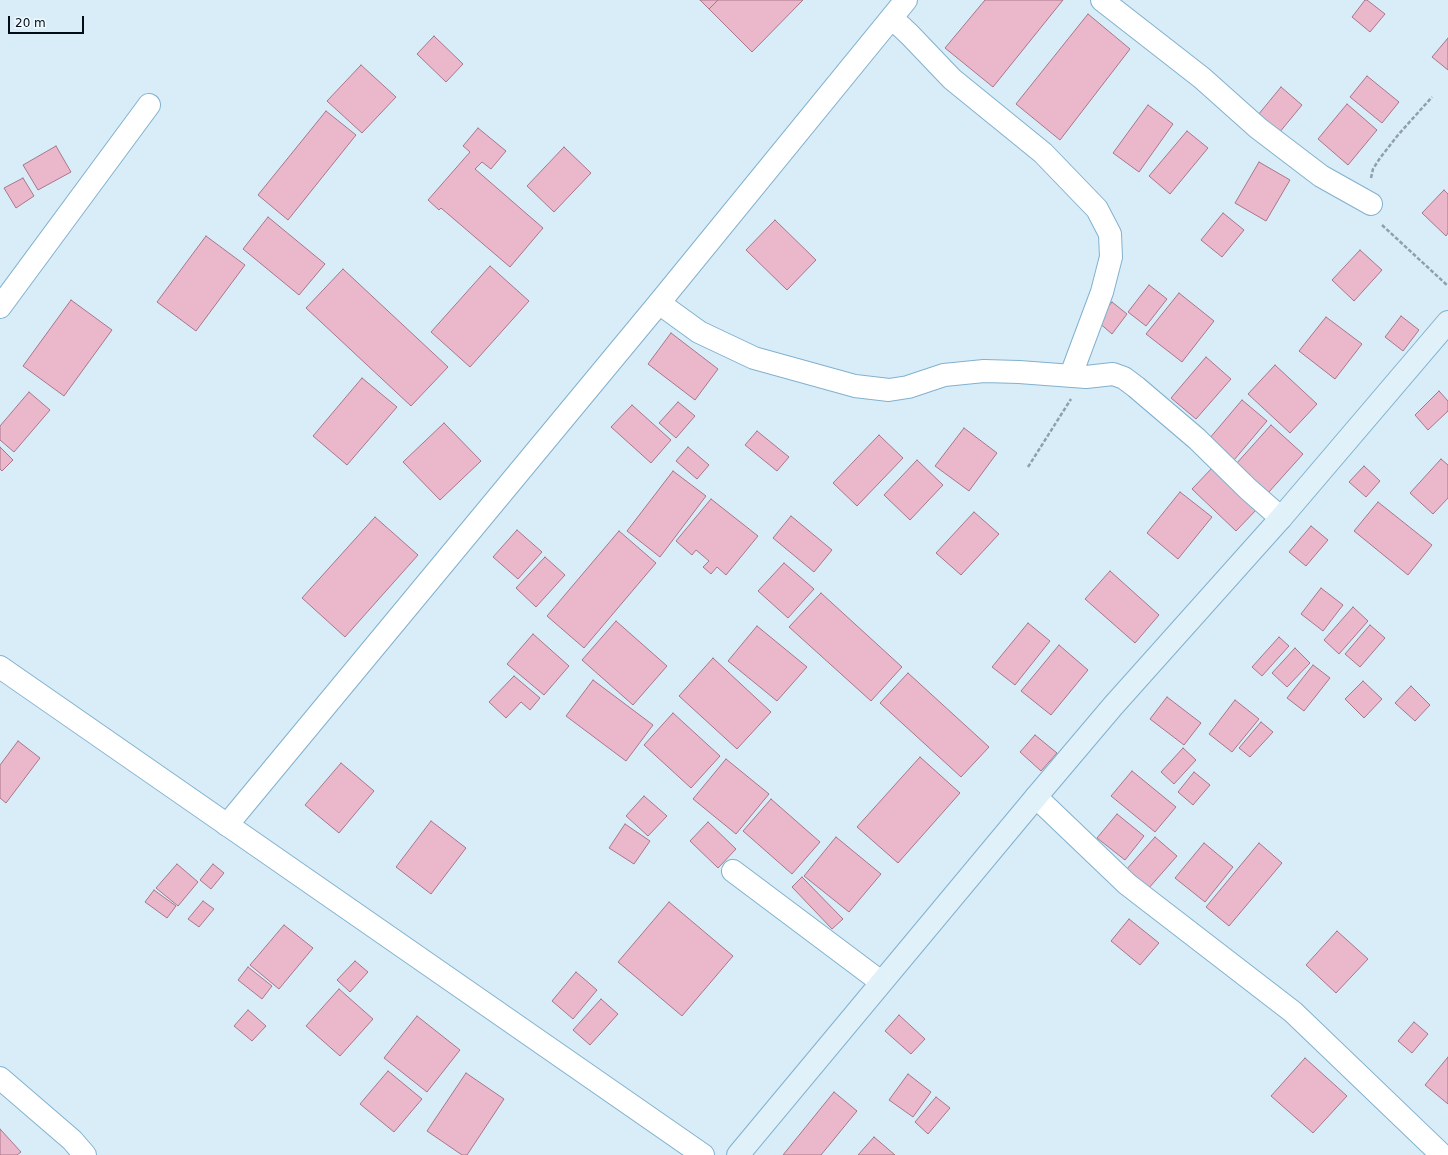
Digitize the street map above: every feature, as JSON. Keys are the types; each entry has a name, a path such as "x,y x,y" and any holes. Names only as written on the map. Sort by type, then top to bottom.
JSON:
{"main road":[{"path":"738,1155 1113,706 1281,518 1448,322"}],"street":[{"path":"227,825 906,0"},
{"path":"1102,0 1202,78 1258,128 1322,176 1371,204"},
{"path":"892,18 952,79 1043,153 1097,209 1110,234 1111,257 1078,376"},
{"path":"0,306 149,105"},
{"path":"658,303 699,332 754,358 856,386 889,390 908,387 944,375 984,371 1078,376 1113,374 1124,378 1136,386 1197,439 1248,489 1281,518"},
{"path":"0,667 703,1155"},
{"path":"1036,797 1127,884 1294,1012 1442,1155"},
{"path":"733,871 881,982"},
{"path":"0,1078 72,1140 85,1155"}],"path":[{"path":"1432,97 1398,136 1373,169 1369,191 1373,212 1382,226 1448,286"},
{"path":"1028,467 1078,376"}],"building":[{"path":"700,0 718,0 709,9"},
{"path":"718,0 803,0 752,52 709,9"},
{"path":"985,0 1063,0 993,87 945,48"},
{"path":"1365,0 1385,14 1370,32 1352,17"},
{"path":"1088,14 1130,49 1060,140 1016,104"},
{"path":"434,36 463,64 446,82 417,54"},
{"path":"1448,38 1448,70 1432,57"},
{"path":"361,65 396,97 362,133 327,101"},
{"path":"1367,76 1399,102 1382,123 1350,97"},
{"path":"1281,87 1302,105 1279,133 1258,115"},
{"path":"1347,104 1377,130 1348,165 1318,139"},
{"path":"1148,105 1173,124 1139,172 1113,153"},
{"path":"326,111 356,135 288,220 258,195"},
{"path":"478,128 506,151 491,169 482,162 475,169 543,228 510,267 441,208 439,210 428,200 470,152 463,146"},
{"path":"1187,131 1208,148 1170,194 1149,176"},
{"path":"56,146 71,172 38,190 23,165"},
{"path":"564,147 591,173 554,212 527,186"},
{"path":"1259,162 1290,180 1266,221 1235,203"},
{"path":"23,178 34,196 16,208 4,188"},
{"path":"1444,190 1448,194 1448,233 1446,236 1422,213"},
{"path":"1223,213 1244,230 1222,257 1201,240"},
{"path":"268,217 325,264 299,295 243,249"},
{"path":"775,220 816,260 787,290 746,250"},
{"path":"206,236 245,265 196,331 157,302"},
{"path":"1360,250 1382,270 1354,301 1332,280"},
{"path":"490,266 529,301 470,367 431,332"},
{"path":"343,269 448,367 411,406 306,308"},
{"path":"1149,285 1167,299 1146,326 1128,312"},
{"path":"1179,293 1214,321 1182,362 1146,334"},
{"path":"71,300 112,330 64,396 23,366"},
{"path":"1112,302 1127,314 1112,334 1097,321"},
{"path":"1401,316 1419,330 1403,351 1385,337"},
{"path":"1326,317 1362,344 1335,379 1299,351"},
{"path":"671,333 718,369 695,400 648,364"},
{"path":"1206,357 1231,379 1196,419 1171,398"},
{"path":"1275,365 1317,404 1290,433 1248,394"},
{"path":"362,378 397,407 347,465 313,436"},
{"path":"1439,391 1448,401 1448,411 1428,430 1415,415"},
{"path":"29,392 50,410 14,452 0,440 0,426"},
{"path":"1242,400 1267,421 1234,460 1209,439"},
{"path":"678,402 695,416 676,438 659,423"},
{"path":"632,405 671,440 651,463 611,427"},
{"path":"444,423 481,461 440,500 403,462"},
{"path":"1271,425 1303,454 1268,493 1236,464"},
{"path":"964,428 997,453 969,491 935,466"},
{"path":"757,431 789,457 777,471 745,445"},
{"path":"879,435 903,458 857,506 833,483"},
{"path":"0,447 13,460 2,471 0,469"},
{"path":"688,447 709,465 697,479 676,461"},
{"path":"1441,459 1448,465 1448,498 1433,514 1410,493"},
{"path":"917,460 943,485 910,520 884,495"},
{"path":"1214,466 1258,508 1236,531 1192,489"},
{"path":"1364,466 1380,481 1366,497 1349,482"},
{"path":"673,471 706,496 660,557 627,531"},
{"path":"1180,492 1212,517 1178,559 1147,533"},
{"path":"711,499 758,536 726,575 717,567 711,574 703,567 709,561 696,550 692,555 676,541"},
{"path":"1378,502 1432,545 1408,575 1354,531"},
{"path":"974,512 999,534 961,575 936,553"},
{"path":"791,516 832,550 814,572 773,538"},
{"path":"375,517 418,555 345,637 302,598"},
{"path":"1311,526 1328,540 1306,566 1289,552"},
{"path":"517,530 542,552 518,579 493,557"},
{"path":"619,531 656,563 584,648 547,616"},
{"path":"545,557 565,575 536,607 516,588"},
{"path":"784,563 814,589 788,618 758,591"},
{"path":"1110,571 1159,615 1135,643 1085,599"},
{"path":"1321,588 1343,605 1323,631 1301,614"},
{"path":"821,593 902,667 871,701 789,627"},
{"path":"1353,607 1368,621 1339,654 1324,640"},
{"path":"616,621 667,666 633,705 582,660"},
{"path":"1028,623 1050,641 1015,685 992,667"},
{"path":"1370,625 1385,638 1360,667 1345,654"},
{"path":"757,626 807,667 777,701 728,661"},
{"path":"533,634 569,666 544,695 507,664"},
{"path":"1279,637 1289,646 1262,676 1252,667"},
{"path":"1059,645 1088,670 1051,715 1021,691"},
{"path":"1295,648 1310,663 1287,687 1272,673"},
{"path":"713,658 771,712 737,749 679,696"},
{"path":"1313,665 1330,678 1304,711 1287,698"},
{"path":"908,673 989,747 961,777 880,703"},
{"path":"514,676 540,698 530,710 521,702 506,718 489,702"},
{"path":"593,680 653,725 626,761 566,716"},
{"path":"1363,681 1382,699 1364,718 1345,699"},
{"path":"1411,686 1430,705 1415,721 1395,703"},
{"path":"1167,697 1201,723 1184,745 1150,719"},
{"path":"1235,700 1259,719 1232,752 1209,734"},
{"path":"673,713 720,756 691,788 644,745"},
{"path":"1261,722 1273,732 1250,757 1239,748"},
{"path":"1035,735 1057,753 1041,771 1020,752"},
{"path":"18,741 40,758 6,803 0,798 0,765"},
{"path":"1183,748 1196,760 1174,784 1161,772"},
{"path":"920,757 960,793 898,863 857,827"},
{"path":"726,759 769,794 736,834 693,799"},
{"path":"341,763 374,791 339,833 305,805"},
{"path":"1132,771 1176,807 1155,832 1111,796"},
{"path":"1194,772 1210,785 1193,805 1178,792"},
{"path":"644,796 667,816 648,836 626,816"},
{"path":"771,799 820,842 792,874 743,831"},
{"path":"1117,814 1144,836 1125,860 1097,838"},
{"path":"431,821 466,848 431,894 396,867"},
{"path":"708,822 736,849 718,868 690,841"},
{"path":"625,824 650,841 634,864 609,848"},
{"path":"836,837 881,874 849,912 804,876"},
{"path":"1155,837 1177,856 1148,889 1126,870"},
{"path":"1204,843 1233,867 1205,902 1175,878"},
{"path":"1259,843 1282,863 1229,926 1206,907"},
{"path":"177,864 198,882 178,906 156,888"},
{"path":"213,864 224,873 211,889 200,880"},
{"path":"802,877 843,919 832,929 792,887"},
{"path":"154,890 176,906 167,918 145,902"},
{"path":"203,901 214,909 199,927 188,919"},
{"path":"669,902 733,956 682,1016 618,962"},
{"path":"1129,919 1159,943 1140,965 1111,941"},
{"path":"284,925 313,948 279,989 250,965"},
{"path":"1337,931 1368,959 1336,993 1306,965"},
{"path":"355,961 368,972 350,992 337,980"},
{"path":"248,967 272,986 262,999 238,980"},
{"path":"576,972 597,990 573,1019 552,1001"},
{"path":"339,989 373,1019 340,1056 306,1026"},
{"path":"601,999 618,1014 590,1045 573,1030"},
{"path":"248,1010 266,1026 252,1041 234,1026"},
{"path":"899,1015 925,1039 911,1054 885,1031"},
{"path":"417,1016 460,1050 427,1092 384,1058"},
{"path":"1414,1022 1428,1034 1412,1053 1398,1041"},
{"path":"1448,1057 1448,1104 1425,1085"},
{"path":"1305,1058 1347,1096 1313,1133 1271,1096"},
{"path":"388,1071 422,1099 394,1132 360,1104"},
{"path":"466,1073 504,1099 467,1155 462,1155 427,1131"},
{"path":"908,1074 931,1092 913,1117 889,1100"},
{"path":"834,1092 857,1111 821,1155 783,1155"},
{"path":"936,1097 950,1108 928,1134 915,1122"},
{"path":"0,1129 21,1152 17,1155 0,1155"},
{"path":"874,1137 895,1155 858,1155"}]}
